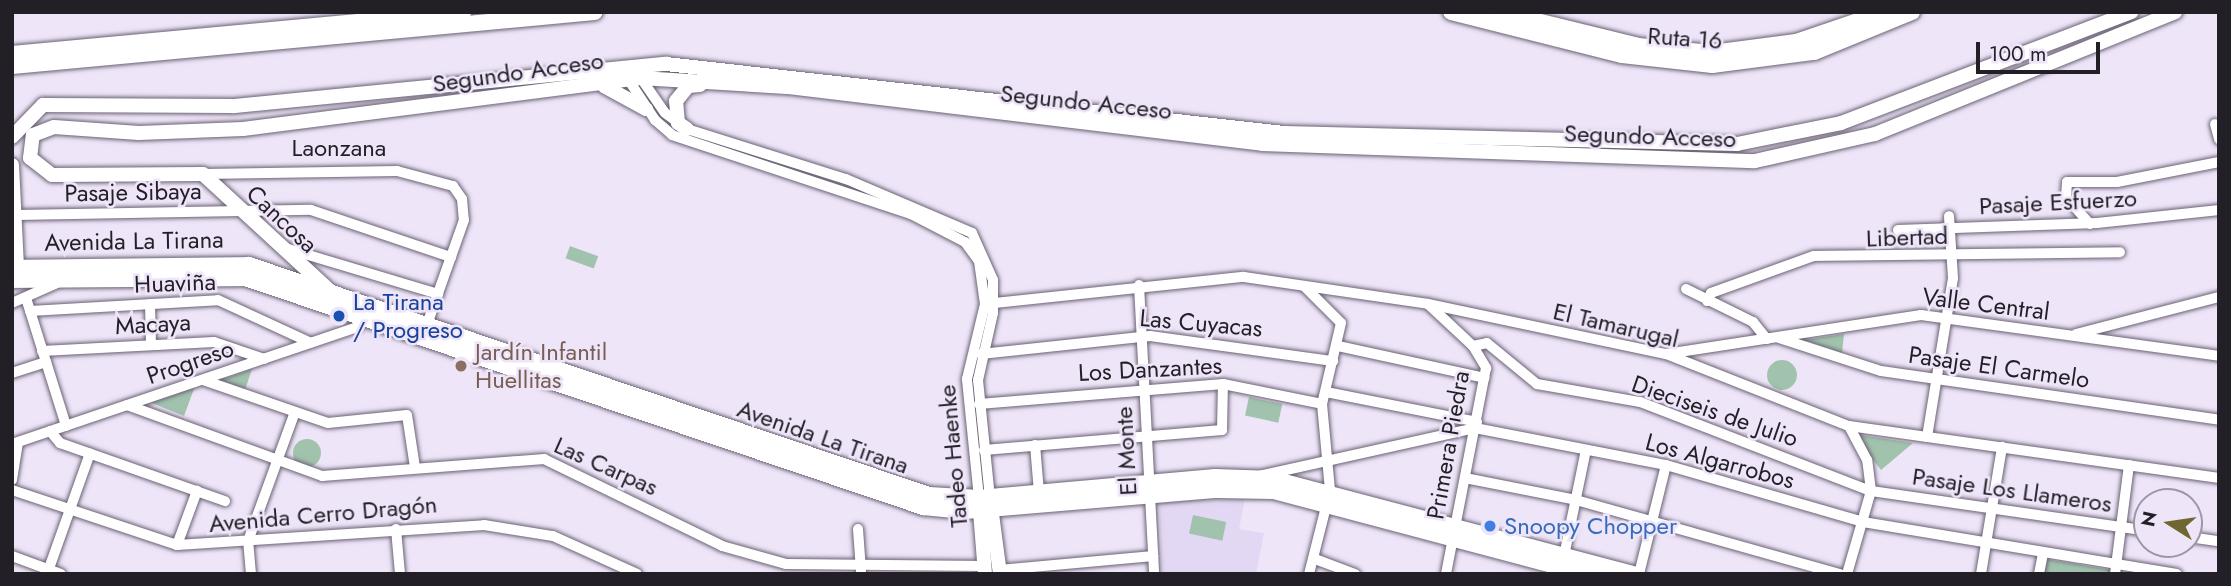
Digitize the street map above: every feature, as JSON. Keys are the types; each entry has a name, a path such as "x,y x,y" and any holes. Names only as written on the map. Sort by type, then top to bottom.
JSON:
{"highway":[{"path":"12,54 463,12"},
{"path":"12,66 594,12"},
{"name":"Ruta 16","path":"1451,12 1622,55 1712,65 1814,52 1912,12"},
{"name":"Ruta 16","path":"1500,12 1638,46 1712,53 1796,43 1884,12"},
{"name":"Avenida La Tirana","path":"14,272 222,261 333,293 370,312"},
{"name":"Avenida La Tirana","path":"14,272 73,277 232,276 370,312 902,488 985,504 1255,477 1454,533 1586,574"},
{"name":"Avenida La Tirana","path":"985,504 1039,493 1150,489 1244,489 1328,497"},
{"name":"Avenida La Tirana","path":"1454,533 1564,556 1633,574"}],"main road":[{"name":"Segundo Acceso","path":"12,137 43,105 234,106 631,73 835,79 1262,132 1721,145 1842,123 2131,12"},
{"name":"Segundo Acceso","path":"61,175 41,170 30,158 31,141 41,128 139,134 243,129 592,85 631,73 1273,145 1755,161 1875,134 2175,12"},
{"path":"687,129 675,112 683,89 738,84"},
{"path":"592,85 625,93 646,109"},
{"path":"13,172 14,272"},
{"name":"Laonzana","path":"61,175 203,174"},
{"name":"Cancosa","path":"203,174 272,244 333,293"},
{"name":"Tadeo Haenke","path":"985,504 992,571"}],"street":[{"path":"631,73 646,109 664,129 698,147 911,214 965,242 979,261 989,302"},
{"path":"631,73 665,113 687,129 946,218 984,248 989,302"},
{"path":"2215,124 2219,139"},
{"path":"2090,223 2066,197 2067,183 2117,181 2219,162"},
{"name":"Laonzana","path":"203,174 397,171 445,182 458,192 465,212 425,332"},
{"name":"Pasaje Sibaya","path":"15,210 316,211 451,257"},
{"name":"Pasaje Esfuerzo","path":"1898,230 2090,223 2219,210"},
{"path":"1927,437 1949,317 1954,257 1949,216"},
{"path":"272,244 438,294"},
{"name":"Libertad","path":"1707,301 1711,293 1814,256 1954,257 2120,252"},
{"path":"12,303 73,277"},
{"name":"El Tamarugal","path":"989,302 1139,285 1244,277 1302,285 1428,304 1666,354 1849,426 2219,478"},
{"name":"El Monte","path":"1139,285 1154,574"},
{"path":"1302,285 1339,315 1338,346 1322,404 1328,497 1315,559 1309,574"},
{"path":"1686,289 1753,322 1772,338"},
{"path":"2069,335 2219,297"},
{"path":"26,298 66,426"},
{"name":"Huaviña","path":"30,311 222,301 311,343"},
{"name":"Tadeo Haenke","path":"985,504 984,450 979,404 981,354 993,313 989,302"},
{"name":"Tadeo Haenke","path":"985,504 967,379 989,302"},
{"path":"150,304 150,345"},
{"name":"Primera Piedra","path":"1428,304 1472,346 1485,378 1446,574"},
{"name":"Progreso","path":"15,443 311,343 370,312"},
{"name":"Valle Central","path":"1666,354 1907,316 1949,317 2219,356"},
{"name":"Las Cuyacas","path":"981,354 1142,337 1333,361"},
{"name":"Pasaje El Carmelo","path":"1772,338 1850,363 1936,379 2219,420"},
{"name":"Macaya","path":"12,373 44,356 150,345 220,342 264,359"},
{"name":"Dieciseis de Julio","path":"1472,346 1488,343 1537,384 1640,402 1871,491"},
{"path":"1338,346 1485,378"},
{"path":"203,380 328,423 407,415 415,467"},
{"path":"984,450 1147,432 1222,430 1223,384"},
{"name":"Los Danzantes","path":"979,404 1144,387 1223,384 1322,404"},
{"path":"1325,392 1476,425"},
{"name":"Las Carpas","path":"127,405 322,476 544,459 744,554 786,564 861,570 992,571 1153,556"},
{"path":"251,574 248,541 295,412"},
{"name":"Los Algarrobos","path":"1255,477 1476,425 1666,466 1863,523 2042,554 2116,570 2177,574"},
{"path":"1847,574 1871,491 1867,460 1849,426"},
{"path":"50,431 56,441 225,501"},
{"path":"12,480 15,443"},
{"path":"1035,445 1039,493"},
{"path":"1981,574 2002,447"},
{"path":"1564,556 1586,450"},
{"path":"48,572 90,453"},
{"path":"2116,570 2129,465"},
{"path":"1639,574 1666,466"},
{"path":"1465,478 1576,500 1840,574"},
{"name":"Avenida Cerro Dragón","path":"12,490 177,545 470,524 526,529 637,574"},
{"path":"177,545 197,491"},
{"name":"Pasaje Los Llameros","path":"1871,491 2133,529"},
{"path":"396,529 400,574"},
{"path":"858,530 861,570"},
{"path":"2039,574 2042,554"},
{"path":"12,556 48,572 61,574"},
{"path":"1315,559 1355,574"}],"shaded area":[{"path":"1245,499 1239,529 1264,533 1256,574 1162,574 1159,501"}],"green space":[{"path":"570,246 598,256 594,268 566,258"},
{"path":"1844,334 1842,353 1804,340"},
{"path":"1782,360 1788,361 1796,369 1796,381 1788,389 1782,390 1776,389 1768,381 1767,375 1768,369 1776,361"},
{"path":"252,369 245,390 221,380"},
{"path":"195,386 184,416 147,401"},
{"path":"1249,397 1282,404 1278,423 1245,416"},
{"path":"1853,434 1913,443 1881,470"},
{"path":"307,439 317,443 321,453 317,463 307,467 297,463 293,453 297,443"},
{"path":"1193,515 1226,522 1222,541 1189,534"},
{"path":"2045,559 2112,570 2112,574 2042,574"}],"place":[{"name":"La Tirana / Progreso","path":"339,316"},
{"name":"Jardín Infantil Huellitas","path":"461,366"},
{"name":"Snoopy Chopper","path":"1490,526"}]}
